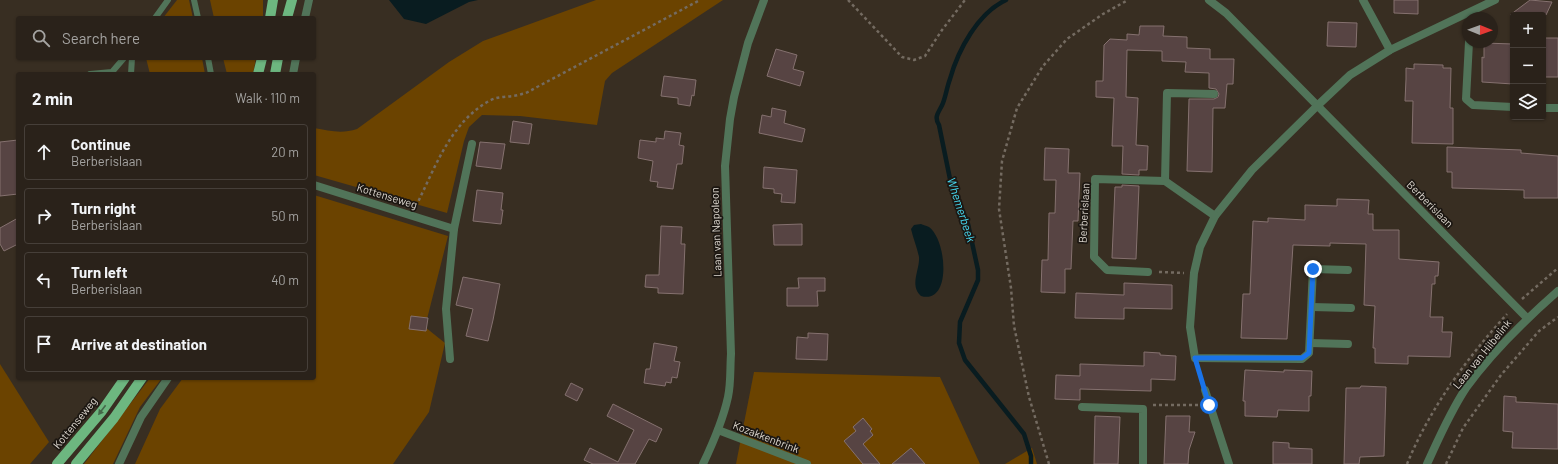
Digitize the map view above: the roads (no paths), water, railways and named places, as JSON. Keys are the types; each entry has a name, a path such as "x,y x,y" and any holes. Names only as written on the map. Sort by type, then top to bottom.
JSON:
{"main road":[{"path":"270,16 273,0"},
{"path":"288,16 292,0"},
{"path":"258,72 262,60"},
{"path":"275,72 278,60"},
{"name":"Kottenseweg","path":"57,464 102,410 124,380"},
{"path":"76,464 114,418 141,380"}],"street":[{"path":"305,16 309,0"},
{"name":"Laan van Napoleon","path":"702,464 718,430 728,397 731,354 725,166 730,119 748,43 764,0"},
{"name":"Berberislaan","path":"1209,0 1226,13 1528,318"},
{"path":"1363,0 1390,50"},
{"path":"1475,12 1495,0"},
{"path":"1348,270 1313,269 1309,353 1302,358 1195,358 1190,327 1194,273 1200,247 1215,216 1252,170 1350,75 1390,50 1462,18"},
{"path":"1469,48 1466,99 1473,105 1510,107"},
{"path":"293,72 296,60"},
{"path":"1214,94 1167,93 1165,181 1215,216"},
{"path":"1546,108 1558,108"},
{"path":"450,359 446,309 454,228 472,144"},
{"name":"Berberislaan","path":"1148,272 1107,270 1094,257 1095,179 1165,181"},
{"name":"Kottenseweg","path":"316,187 454,228"},
{"name":"Laan van Hilbelink","path":"1427,464 1448,420 1466,388 1495,353 1528,318 1558,291"},
{"path":"1312,307 1351,308"},
{"path":"1310,343 1348,344"},
{"path":"119,464 141,417 167,380"},
{"path":"1205,390 1229,464"},
{"path":"1082,407 1143,409 1143,464"},
{"name":"Kozakkenbrink","path":"718,430 807,464"}],"lane":[{"path":"156,16 168,0"},
{"path":"194,0 198,16"},
{"path":"113,72 122,60"},
{"path":"131,72 132,60"},
{"path":"208,60 211,72"}],"water":[{"path":"389,0 478,0 469,2 426,24 404,19"},
{"path":"921,224 929,227 935,234 943,257 942,282 938,291 931,296 921,296 915,282 919,257 911,229 914,225"}],"waterway":[{"name":"Whemerbeek","path":"1006,0 987,14 970,34 958,56 942,106 937,116 937,122 939,125 950,179 968,224 978,270 978,280 960,322 959,343 965,360 1024,434 1031,456 1031,464"}]}
